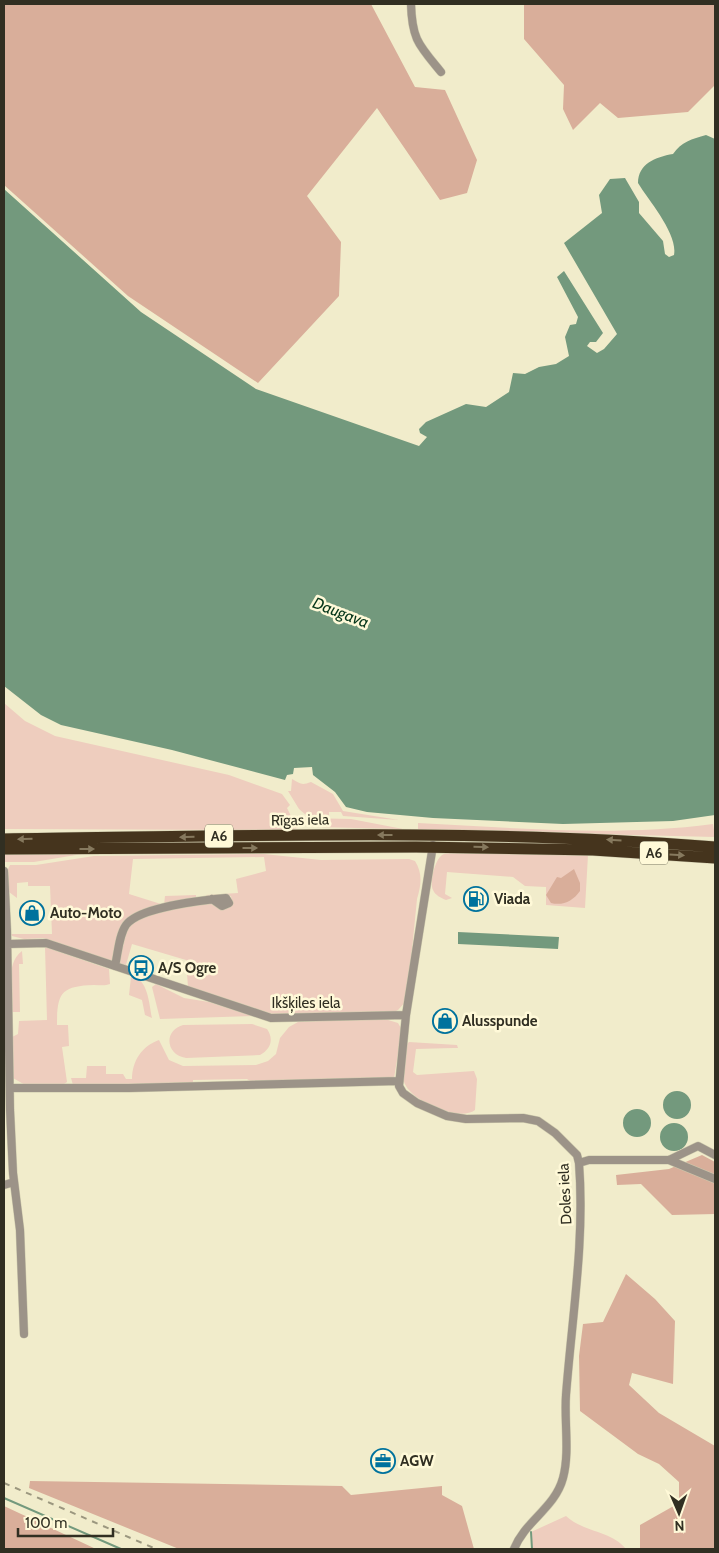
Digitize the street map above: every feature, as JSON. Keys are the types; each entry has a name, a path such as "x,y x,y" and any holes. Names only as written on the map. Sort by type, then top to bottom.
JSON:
{"highway":[{"name":"Rīgas iela","path":"4,839 433,835 595,844"},
{"name":"Rīgas iela","path":"4,850 595,844"},
{"name":"A6","path":"595,844 715,847"},
{"name":"A6","path":"595,844 715,858"}],"street":[{"path":"411,4 415,39 441,72"},
{"path":"10,1088 129,1088 398,1081 406,1015 433,847 433,835"},
{"path":"4,871 8,944 6,1025 14,1182 18,1195 24,1334"},
{"path":"115,966 124,927 132,918 189,902 212,899"},
{"name":"Ikšķiles iela","path":"8,944 46,943 271,1018 406,1015"},
{"name":"Doles iela","path":"398,1081 404,1093 411,1099 447,1116 466,1119 523,1118 538,1121 555,1133 577,1155 579,1163 581,1220 566,1394 564,1473 554,1500 524,1531 514,1549"},
{"path":"669,1160 698,1146 715,1155"},
{"path":"579,1163 589,1160 669,1160 715,1179"},
{"path":"4,1186 14,1182"}],"shaded area":[{"path":"4,4 371,4 415,87 445,90 477,160 467,193 440,200 377,108 307,196 341,242 339,296 258,383 128,296 4,185"},
{"path":"524,4 715,4 715,85 688,112 618,118 600,103 573,130 563,109 564,85 524,39"},
{"path":"4,703 25,721 55,736 229,775 282,794 290,805 287,808 294,822 298,821 298,828 286,830 4,829"},
{"path":"292,779 303,784 311,782 333,794 343,811 399,820 343,816 341,812 329,812 329,816 306,815 299,809 288,791 291,791"},
{"path":"305,818 351,819 403,829 313,827 308,826"},
{"path":"418,823 602,831 676,828 713,824 715,837 418,830"},
{"path":"94,852 34,862 4,862 4,853"},
{"path":"454,852 588,855 585,908 546,905 546,887 525,886 513,877 447,872 445,894 452,898 446,900 434,892 432,877 439,858 443,854"},
{"path":"264,854 321,860 409,859 415,861 419,870 420,884 407,1000 398,1010 392,1013 275,1015 188,987 186,960 132,944 126,965 119,963 128,925 155,913 184,906 207,903 224,908 232,905 231,896 207,897 206,895 238,893 236,879 266,871 264,857 133,859 129,894 164,905 165,896 196,895 196,897 131,916 114,958 111,961 43,938 24,939 12,936 11,934 52,934 50,886 28,886 28,882 17,883 17,898 9,892 8,869 10,865 36,865 94,856"},
{"path":"574,869 580,883 580,891 567,902 560,904 551,903 546,895 557,877 561,878"},
{"path":"45,947 109,969 110,984 74,987 63,993 58,1005 57,1025 68,1025 69,1046 62,1047 67,1082 61,1086 27,1086 13,1078 12,1037 18,1034 19,1021 47,1020"},
{"path":"22,951 23,964 19,964 20,1012 12,1012 11,971 13,963"},
{"path":"131,977 137,978 144,986 149,999 152,1018 145,1015 142,1000 129,995"},
{"path":"156,984 184,998 209,1002 253,1016 160,1019 152,987"},
{"path":"388,1020 398,1023 402,1030 394,1078 253,1083 247,1079 193,1080 193,1084 73,1085 71,1078 86,1078 87,1066 106,1066 106,1074 123,1074 126,1079 132,1079 132,1072 139,1055 148,1046 159,1040 169,1060 183,1066 256,1065 268,1061 276,1054 280,1038 289,1027 298,1022"},
{"path":"252,1024 267,1029 270,1036 269,1047 260,1055 186,1058 179,1056 171,1048 170,1037 172,1032 183,1025"},
{"path":"409,1042 457,1045 458,1048 416,1049 413,1072 417,1075 474,1071 477,1079 475,1110 459,1114 449,1112 428,1104 411,1092 404,1082 403,1076 404,1060"},
{"path":"702,1155 715,1162 715,1214 672,1215 641,1184 617,1185 616,1175 669,1169"},
{"path":"626,1274 655,1299 675,1321 673,1384 632,1373 629,1385 659,1413 715,1446 715,1549 640,1549 640,1525 679,1503 679,1482 659,1464 638,1454 580,1411 579,1356 583,1324 603,1322"},
{"path":"30,1481 342,1486 351,1495 442,1486 442,1495 462,1506 474,1549 179,1549 29,1488"},
{"path":"4,1506 96,1549 4,1549"},
{"path":"566,1516 581,1525 613,1538 626,1549 532,1549 531,1532"}],"water":[{"name":"Daugava","path":"706,135 715,139 715,815 673,821 563,824 433,818 367,812 346,807 335,792 313,775 312,767 294,768 293,774 287,775 285,780 172,750 61,725 41,715 4,686 4,189 141,312 256,389 419,446 427,437 420,433 419,429 426,422 466,404 486,407 509,392 513,373 525,374 539,367 556,364 569,356 565,337 570,325 576,324 578,317 557,277 564,271 603,333 596,342 590,342 587,346 597,353 604,349 617,334 564,243 602,213 599,195 610,179 625,178 639,202 639,213 663,241 665,254 669,257 674,255 672,237 638,183 639,176 644,166 649,162 673,154 683,144"},
{"path":"458,932 559,937 558,949 458,944"},
{"path":"677,1091 687,1095 691,1105 687,1115 677,1119 667,1115 663,1105 667,1095"},
{"path":"637,1109 647,1113 651,1123 647,1133 637,1137 627,1133 623,1123 627,1113"},
{"path":"674,1123 684,1127 688,1137 684,1147 674,1151 664,1147 660,1137 664,1127"}],"waterway":[{"path":"4,1498 121,1549"},
{"path":"531,1532 532,1549"}],"railway":[{"path":"4,1483 156,1549"}],"place":[{"name":"Viada","path":"476,899"},
{"name":"Auto-Moto","path":"32,913"},
{"name":"A/S Ogre","path":"141,968"},
{"name":"Alusspunde","path":"445,1021"},
{"name":"AGW","path":"383,1461"}]}
